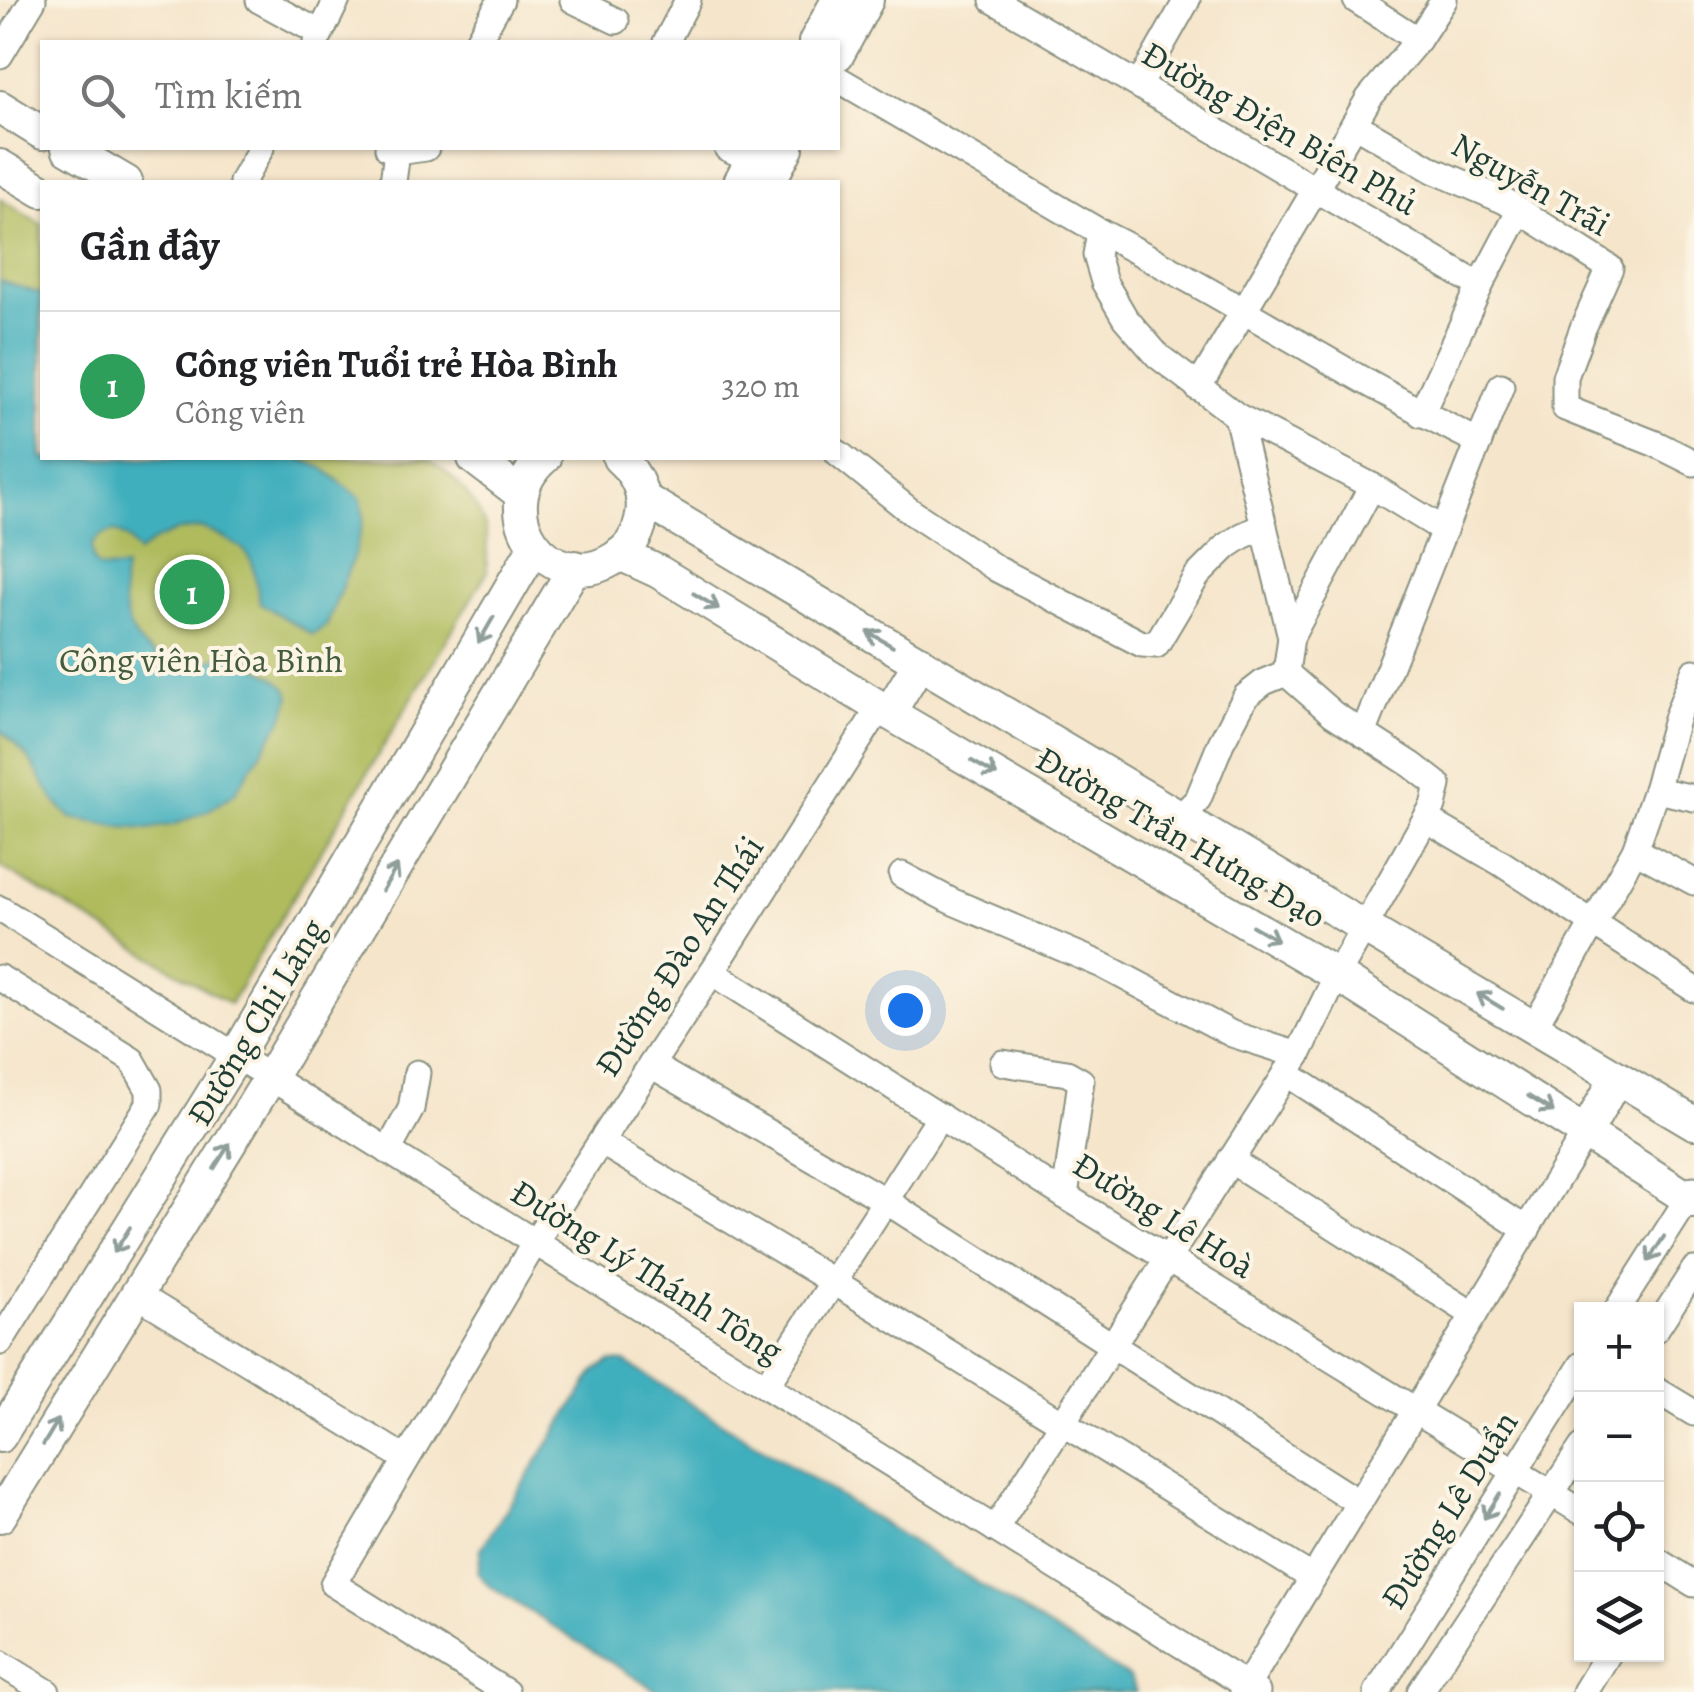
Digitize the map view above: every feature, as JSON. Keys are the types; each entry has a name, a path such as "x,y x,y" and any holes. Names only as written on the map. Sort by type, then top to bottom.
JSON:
{"main road":[{"path":"816,40 838,0"},
{"path":"840,50 867,0"},
{"path":"0,107 40,132"},
{"path":"71,150 123,180"},
{"path":"0,166 40,190"},
{"path":"477,460 521,494"},
{"path":"542,460 528,475 521,494 522,522 535,546 553,561 575,568 599,566 620,554 639,529 642,498 635,477 622,460"},
{"name":"Đường Trần Hưng Đạo","path":"642,498 1694,1123"},
{"name":"Đường Chi Lăng","path":"0,1436 236,1056 535,546"},
{"name":"Đường Trần Hưng Đạo","path":"620,554 659,572 885,710 1337,975 1692,1196"},
{"name":"Đường Chi Lăng","path":"0,1516 270,1078 575,568"},
{"path":"885,710 920,662"},
{"path":"1149,865 1180,817"},
{"path":"1586,1132 1617,1077"}],"street":[{"path":"0,55 32,0"},
{"path":"260,0 317,39 337,0"},
{"path":"478,40 500,0"},
{"path":"573,0 616,21"},
{"path":"667,40 688,0"},
{"name":"Đường Điện Biên Phủ","path":"993,0 1021,7 1139,86 1480,286"},
{"path":"1139,86 1186,0"},
{"path":"1356,0 1418,40"},
{"path":"1198,388 1369,98 1418,40 1444,0"},
{"path":"840,80 1421,414 1479,442"},
{"name":"Nguyễn Trãi","path":"1354,124 1432,170 1520,210 1610,268 1565,377 1565,408 1694,463"},
{"path":"243,180 260,150"},
{"path":"392,150 392,180"},
{"path":"1421,414 1520,210"},
{"path":"1100,232 1096,255 1104,282 1125,318 1158,356 1236,416 1372,486 1444,530"},
{"path":"1363,734 1501,386"},
{"path":"1236,416 1291,637"},
{"path":"840,455 910,511 997,569 1142,644 1156,645 1197,576 1228,546 1264,526"},
{"path":"1286,673 1291,637 1372,486"},
{"path":"1534,1028 1636,850 1694,672"},
{"path":"995,1529 1292,1064 1432,806 1438,785 1333,714 1286,673"},
{"path":"1180,817 1198,800 1220,743 1246,696 1264,682 1286,673"},
{"name":"Đường Đào An Thái","path":"506,1692 333,1584 535,1242 885,710"},
{"path":"1656,790 1694,798"},
{"path":"1426,819 1501,862 1694,989"},
{"path":"1636,850 1694,882"},
{"path":"902,875 951,901 1102,965 1292,1064 1526,1230"},
{"name":"Đường Lý Thánh Tông","path":"0,909 1249,1690"},
{"name":"Đường Lê Hoà","path":"712,972 1065,1196 1574,1507"},
{"path":"0,978 132,1060 149,1090 149,1104 0,1342"},
{"path":"1003,1063 1067,1073 1081,1081 1065,1196"},
{"path":"651,1065 886,1201 1359,1503"},
{"path":"388,1151 411,1109 417,1073"},
{"path":"766,1386 940,1116"},
{"path":"1249,1690 1312,1578 1586,1132"},
{"path":"601,1142 1312,1578"},
{"path":"1230,1160 1474,1314"},
{"path":"1622,1302 1692,1196"},
{"path":"1664,1317 1694,1270"},
{"path":"136,1294 406,1460"},
{"name":"Đường Lê Duẩn","path":"1378,1692 1574,1377"},
{"path":"1659,1392 1694,1413"},
{"path":"1420,1692 1574,1460"},
{"path":"1664,1569 1694,1584"},
{"path":"1585,1692 1603,1662"},
{"path":"0,1663 47,1692"}],"green space":[{"name":"Công viên Hòa Bình","path":"0,199 40,224 40,460 430,460 453,478 480,514 486,529 487,572 230,1004 0,866"}],"water":[{"path":"0,281 40,293 40,460 303,460 323,468 361,499 364,518 327,625 313,635 260,603 252,562 243,549 202,528 176,531 138,553 128,539 115,531 101,535 92,545 94,561 100,568 125,568 126,616 133,632 154,655 168,661 198,663 229,652 287,688 290,697 284,717 234,794 209,810 176,824 148,829 71,818 55,802 28,757 0,730"},
{"path":"610,1361 625,1362 1130,1678 1136,1692 658,1692 489,1586 478,1573 481,1549 595,1371"}],"place":[{"name":"Công viên Tuổi trẻ Hòa Bình","path":"192,592"}]}
